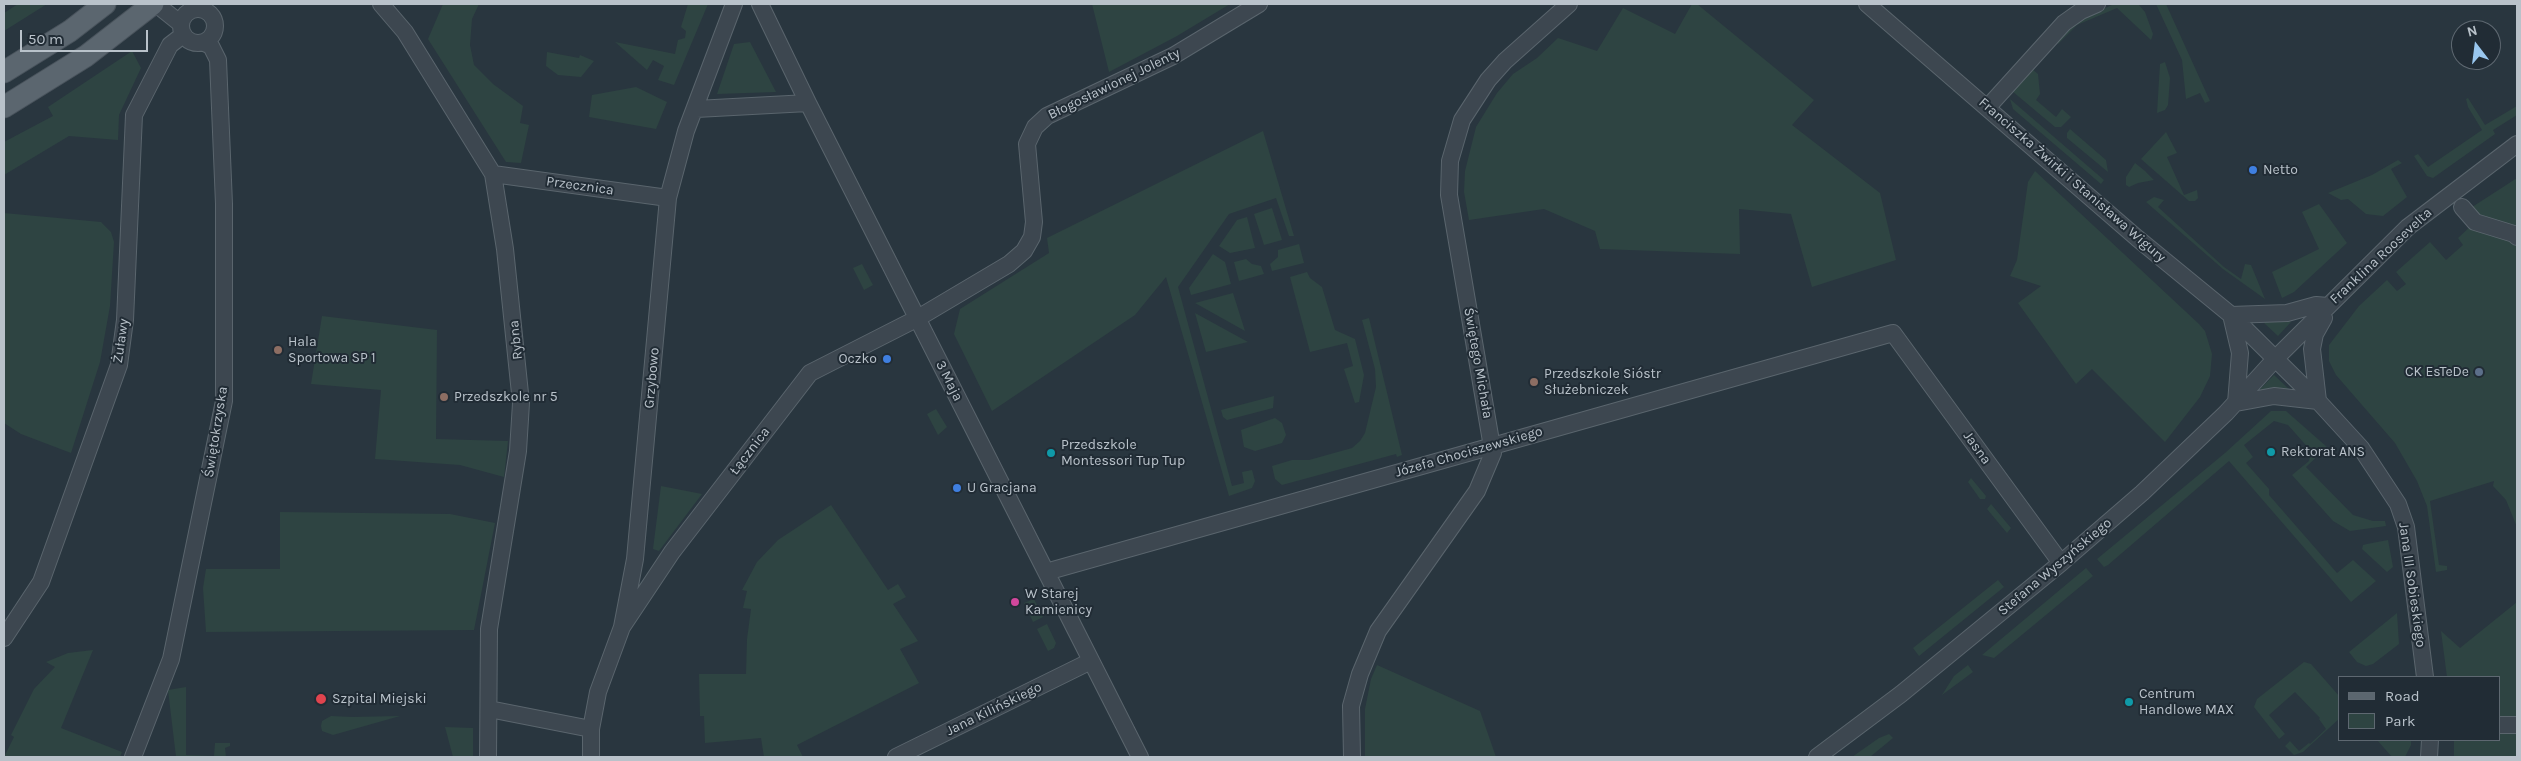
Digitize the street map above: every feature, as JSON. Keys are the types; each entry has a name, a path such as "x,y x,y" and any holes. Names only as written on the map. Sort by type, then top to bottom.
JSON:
{"main road":[{"path":"4,72 70,31 105,4"},
{"path":"4,107 86,56 154,4"}],"street":[{"path":"154,4 182,30 192,43 204,43 212,37 216,27 213,17 201,6 188,13 182,30"},
{"name":"Rybna","path":"381,4 404,32 493,174 505,249 522,403 518,451 489,629 488,757"},
{"name":"Grzybowo","path":"591,757 591,729 598,692 622,627 635,559 668,198 686,131 734,4"},
{"name":"3 Maja","path":"760,4 808,103 1140,757"},
{"name":"Błogosławionej Jolenty","path":"918,318 1009,264 1024,251 1032,237 1034,222 1027,144 1035,127 1047,116 1173,56 1259,4"},
{"name":"Świętego Michała","path":"1352,757 1351,706 1360,674 1378,631 1477,491 1492,461 1492,446 1449,195 1450,162 1462,120 1488,80 1569,4"},
{"name":"Franciszka Żwirki i Stanisława Wigury","path":"1867,4 2137,238 2231,316 2276,358"},
{"path":"1987,108 2064,23 2081,11 2097,4"},
{"name":"Żuławy","path":"4,638 41,582 119,365 125,320 134,115 170,44 182,30"},
{"name":"Świętokrzyska","path":"133,757 171,659 224,401 224,204 218,60 211,46 204,43"},
{"path":"696,108 808,103"},
{"name":"Franklina Roosevelta","path":"2276,358 2408,227 2517,144"},
{"name":"Przecznica","path":"493,174 668,198"},
{"path":"2462,207 2475,222 2514,234 2517,237"},
{"path":"2316,304 2328,306 2315,334 2312,349 2318,402 2274,396 2236,403 2240,353 2231,316 2287,313 2316,304"},
{"name":"Łącznica","path":"622,627 672,552 810,373 918,318"},
{"name":"Józefa Chociszewskiego","path":"1046,572 1893,333"},
{"name":"Jasna","path":"1893,333 2061,563"},
{"name":"Jana III Sobieskiego","path":"2276,358 2360,448 2398,504 2406,527 2424,676"},
{"name":"Stefana Wyszyńskiego","path":"1817,757 1901,694 2061,563 2142,493 2236,403 2276,358"},
{"name":"Jana Kilińskiego","path":"896,757 1091,661"},
{"path":"489,709 591,729"},
{"path":"2501,725 2517,725"},
{"path":"2429,757 2430,741"}],"green space":[{"path":"18,4 47,4 4,31 4,13"},
{"path":"443,4 479,4 472,19 470,45 474,65 493,84 523,106 520,123 529,125 521,163 506,162 428,39"},
{"path":"688,4 708,4 674,85 658,80 664,66 653,60 647,70 615,42 675,54 678,40 685,38 686,31 681,27"},
{"path":"1092,4 1230,4 1177,36 1109,72"},
{"path":"1692,4 1697,4 1814,100 1792,125 1880,193 1896,260 1812,287 1791,214 1739,209 1740,254 1600,249 1595,231 1544,209 1469,220 1464,192 1465,171 1476,127 1497,93 1513,74 1537,58 1558,38 1597,51 1623,8 1675,34"},
{"path":"2114,4 2139,5 2145,12 2153,34 2151,40 2117,8 2077,25 2058,44 2056,42 2074,23"},
{"path":"2156,4 2166,4 2210,101 2205,103 2200,93 2186,99 2182,60"},
{"path":"750,42 776,92 717,94 734,44"},
{"path":"132,51 141,68 119,115 118,140 69,136 4,175 4,142 53,116 48,107"},
{"path":"547,52 579,58 580,55 594,61 581,77 558,75 546,66"},
{"path":"2165,62 2170,78 2168,105 2165,110 2157,113 2160,64"},
{"path":"2032,69 2038,74 2040,94 2036,100 2056,117 2062,109 2071,117 2061,127 2055,127 2012,91"},
{"path":"636,87 667,102 656,129 589,117 592,95"},
{"path":"2468,98 2485,125 2517,106 2517,115 2493,130 2495,134 2433,178 2427,176 2414,156 2418,154 2428,167 2482,130 2468,107 2466,99"},
{"path":"2010,99 2104,180 2101,184 2013,109"},
{"path":"2070,129 2106,160 2108,172 2067,138 2067,133"},
{"path":"1263,131 1294,236 1289,236 1276,198 1229,214 1178,287 1232,486 1244,483 1242,472 1252,470 1255,481 1252,488 1229,496 1166,277 1135,315 992,411 954,334 960,309 1049,253 1047,238"},
{"path":"2166,132 2177,153 2167,157 2184,195 2197,190 2198,198 2195,201 2189,201 2141,159"},
{"path":"2398,160 2402,163 2391,169 2407,197 2383,216 2366,214 2348,199 2341,200 2328,193 2372,175"},
{"path":"2135,163 2154,180 2129,187 2126,185 2126,177"},
{"path":"2035,171 2205,331 2212,354 2210,376 2200,397 2165,442 2092,369 2076,384 2018,303 2041,286 2010,276 2017,260 2028,182"},
{"path":"2517,178 2517,527 2506,500 2493,486 2494,481 2430,501 2439,565 2447,566 2447,570 2436,572 2427,506 2417,481 2395,443 2336,375 2329,361 2329,345 2359,306 2387,280 2397,291 2406,284 2396,272 2430,242 2446,260 2463,245 2458,238 2473,224 2466,211"},
{"path":"2154,197 2164,200 2158,207 2224,267 2241,279 2245,264 2251,265 2265,299 2223,269 2146,202"},
{"path":"2319,204 2347,243 2294,292 2282,298 2272,272 2319,249 2302,212"},
{"path":"1272,208 1282,240 1264,245 1254,214"},
{"path":"4,213 101,222 111,232 114,242 110,306 100,362 71,453 21,434 4,423"},
{"path":"1247,217 1255,248 1230,253 1219,246 1237,220"},
{"path":"1299,244 1304,263 1272,271 1270,264 1278,257 1278,250"},
{"path":"1213,254 1225,262 1231,284 1191,295 1189,288"},
{"path":"1246,259 1252,264 1261,266 1264,274 1239,281 1234,262"},
{"path":"862,264 873,285 864,290 853,268"},
{"path":"1307,272 1310,278 1322,287 1335,330 1355,339 1364,375 1359,402 1355,403 1344,369 1353,366 1347,343 1310,352 1290,277"},
{"path":"1233,293 1245,331 1195,303"},
{"path":"1195,313 1248,342 1206,352"},
{"name":"Przedszkole nr 5","path":"322,316 437,330 436,439 508,441 504,477 460,465 375,459 381,390 311,384"},
{"path":"1369,318 1402,455 1397,457 1396,454 1282,485 1275,479 1272,466 1292,460 1309,460 1352,448 1365,433 1376,387 1375,369 1362,320"},
{"path":"2266,320 2276,322 2288,320 2291,322 2278,336 2264,323"},
{"path":"2274,375 2290,390 2262,391 2260,389"},
{"path":"1274,396 1273,408 1227,420 1223,417 1221,410"},
{"path":"936,409 947,427 938,435 927,414"},
{"path":"2271,411 2286,411 2327,447 2306,467 2353,515 2373,521 2385,521 2386,526 2350,531 2333,521 2292,475 2309,461 2311,451 2288,425 2274,421 2244,445 2253,457 2246,463 2269,489 2269,495 2337,573 2353,560 2376,581 2351,602 2229,461 2104,567 2097,559 2225,453"},
{"path":"1275,418 1282,423 1286,435 1282,443 1255,451 1244,447 1241,430"},
{"path":"1971,478 1986,496 1985,499 1980,499 1968,482"},
{"path":"661,486 702,494 659,551 653,549"},
{"path":"1991,504 2011,528 2007,533 1987,509"},
{"path":"831,505 888,590 898,584 906,597 893,604 918,641 900,649 919,683 797,745 803,757 764,757 761,738 705,743 704,716 700,716 699,674 746,674 747,639 751,609 743,608 747,591 742,590 757,562 778,540"},
{"path":"280,512 450,514 495,523 474,630 206,632 203,588 206,569 280,569"},
{"path":"2388,540 2393,567 2387,572 2362,549 2363,545"},
{"path":"2086,568 2093,576 1994,658 1982,655"},
{"path":"1998,580 2004,587 1919,656 1913,648"},
{"path":"1034,599 1043,617 1033,622 1024,603"},
{"path":"2517,602 2517,757 2454,757 2454,741 2501,741 2501,676 2447,676 2441,631 2460,648"},
{"path":"2397,613 2399,644 2373,664 2366,666 2357,662 2349,652"},
{"path":"1047,624 1056,643 1054,648 1048,651 1037,629"},
{"path":"93,650 61,728 122,752 120,757 4,757 14,737 11,735 34,689 55,667 46,662 68,653"},
{"path":"2304,662 2311,664 2338,695 2338,720 2303,752 2294,755 2285,746 2290,741 2299,751 2310,744 2326,729 2320,718 2295,692 2269,715 2285,734 2279,739 2254,707 2257,699"},
{"path":"1377,665 1480,711 1496,757 1365,757 1365,709 1371,679"},
{"path":"1968,665 1973,672 1942,695 1954,676"},
{"path":"186,687 186,755 214,756 215,743 230,743 230,746 225,748 226,757 176,757 168,690"},
{"path":"331,716 400,716 333,735 322,731 321,726 322,721"},
{"path":"445,727 473,728 473,757 453,757"},
{"path":"1889,734 1893,738 1870,757 1852,757 1879,738"},
{"path":"2378,741 2411,741 2405,757 2392,757"}],"place":[{"name":"Netto","path":"2253,170"},
{"name":"Hala Sportowa SP 1","path":"278,350"},
{"name":"Oczko","path":"887,359"},
{"name":"CK EsTeDe","path":"2479,372"},
{"name":"Przedszkole Sióstr Służebniczek","path":"1534,382"},
{"name":"Przedszkole nr 5","path":"444,397"},
{"name":"Rektorat ANS","path":"2271,452"},
{"name":"Przedszkole Montessori Tup Tup","path":"1051,453"},
{"name":"U Gracjana","path":"957,488"},
{"name":"W Starej Kamienicy","path":"1015,602"},
{"name":"Szpital Miejski","path":"321,699"},
{"name":"Centrum Handlowe MAX","path":"2129,702"}]}
